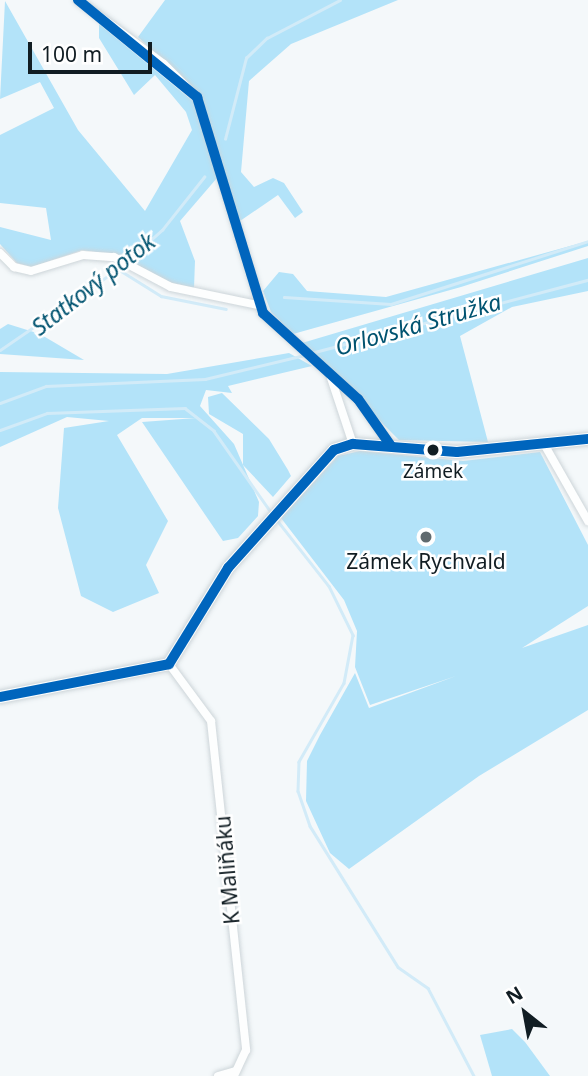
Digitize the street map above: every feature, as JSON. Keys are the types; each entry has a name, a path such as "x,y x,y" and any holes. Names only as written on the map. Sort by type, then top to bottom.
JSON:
{"main road":[{"path":"0,697 169,664 228,568 273,514 324,457 353,444 457,452 588,439"}],"street":[{"path":"78,0 164,64 197,97 258,305 302,352 358,398 391,446"},
{"path":"0,253 14,267 31,271 83,255 119,260 171,287 258,305"},
{"path":"331,378 353,444"},
{"path":"544,444 588,521"},
{"name":"K Maliňáku","path":"169,664 211,721 246,1050 234,1074 218,1076"}],"shaded area":[{"path":"165,0 398,0 291,44 249,81 241,172 254,187 273,178 284,183 303,212 295,218 278,195 240,221 200,94 138,37"},
{"path":"5,1 78,130 145,211 192,130 186,112 155,75 134,95 99,38 99,24 194,102 217,178 180,221 195,261 194,288 157,279 115,255 82,250 32,267 17,263 0,244 0,227 51,240 46,208 0,203 0,135 54,108 40,82 0,99"},
{"path":"588,241 588,246 461,287 293,334 271,312 263,291 279,272 293,274 307,291 386,297"},
{"path":"588,258 588,291 512,307 460,336 488,442 399,440 302,343"},
{"path":"8,324 40,334 84,360 0,354 0,329"},
{"path":"289,353 312,366 228,386 232,393 206,390 200,406 234,444 259,502 258,516 238,538 223,541 142,422 196,418 142,418 117,435 168,521 146,565 159,593 113,612 81,596 58,508 64,428 109,421 67,417 0,447 0,372 167,374"},
{"path":"222,393 269,439 291,476 273,497 243,465 243,434 209,414 208,397"},
{"path":"360,451 463,461 540,452 588,545 588,606 522,648 588,625 588,710 479,776 349,869 330,853 306,801 307,761 320,735 355,673 369,708 456,676 370,705 355,667 357,631 344,600 281,518 338,456"},
{"path":"512,1029 550,1076 492,1076 480,1035"}],"waterway":[{"name":"Statkový potok","path":"225,139 246,58 267,38 340,0"},
{"name":"Statkový potok","path":"0,350 118,269 162,230 204,177"},
{"path":"284,297 391,304 588,241"},
{"path":"118,269 161,296 226,309"},
{"name":"Orlovská Stružka","path":"311,353 588,280"},
{"name":"Orlovská Stružka","path":"0,403 46,386 205,379 305,355"},
{"path":"0,430 47,413 185,408 214,431 271,512"},
{"path":"277,520 329,586 353,635 344,683 299,762 298,791 310,826 398,967 428,988 474,1076"}],"transit line":[{"path":"78,0 197,97 263,313 358,399 391,446"},
{"path":"0,697 169,664 228,568 334,450 353,444 457,452 588,439"}],"place":[{"name":"Zámek","path":"433,450"},
{"name":"Zámek Rychvald","path":"426,537"}]}
